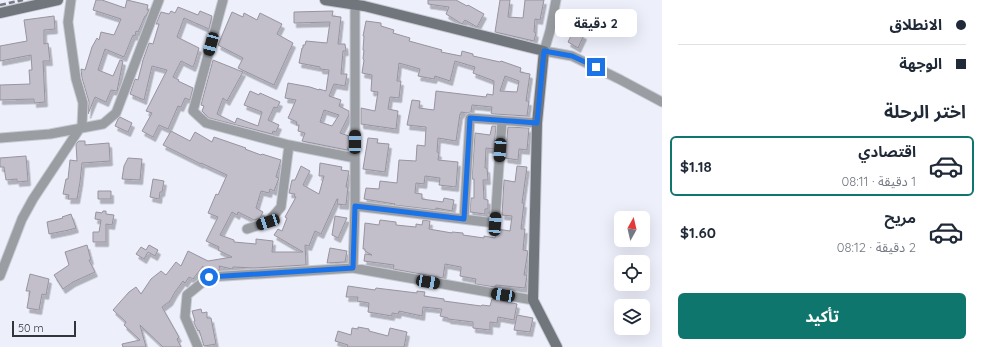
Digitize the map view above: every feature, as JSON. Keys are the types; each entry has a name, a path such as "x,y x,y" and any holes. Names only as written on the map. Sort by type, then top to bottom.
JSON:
{"main road":[{"path":"0,13 58,0"},
{"path":"326,0 355,5 544,51 537,123 533,300 557,347"}],"street":[{"path":"0,276 22,219 33,199 82,125 83,103 76,79 68,22 71,0"},
{"path":"0,138 50,134 103,124 116,113 159,0"},
{"path":"223,0 193,111 206,123 289,145 355,158"},
{"path":"556,0 550,31 544,51 572,56 662,102"},
{"path":"353,268 355,206 355,5"},
{"path":"464,219 470,118 537,123"},
{"path":"355,206 495,224 502,120"},
{"path":"247,229 268,222 281,207 289,145"},
{"path":"198,347 185,317 187,295 209,277 353,268 533,300"}],"building":[{"path":"96,0 102,0 125,8 127,0 148,5 147,10 149,10 138,32 136,31 135,36 133,35 124,57 105,49 98,70 113,76 120,60 123,61 117,91 111,90 106,102 95,97 88,114 89,102 81,69 85,70 92,47 97,38 99,40 101,32 114,35 121,19 93,10"},
{"path":"428,0 456,0 484,14 477,27 465,20 462,24 446,14 449,7 428,4"},
{"path":"500,0 510,0 508,17 523,18 525,0 544,0 540,20 535,19 534,32 536,33 534,41 495,32"},
{"path":"178,7 198,15 200,11 212,16 209,29 184,18 177,37 199,48 193,67 181,61 173,77 193,88 190,100 185,98 181,107 178,106 168,129 159,125 153,137 142,131 152,113 146,111 167,70 152,66 144,100 130,94 135,79 138,80 149,43 153,44 159,24 156,24 161,12 169,14 171,11 175,13"},
{"path":"333,11 332,16 341,17 338,44 345,44 346,51 343,51 341,74 347,74 345,86 334,84 329,96 341,100 339,106 349,111 349,115 340,133 349,136 349,145 347,150 302,141 305,133 298,131 299,125 296,125 297,122 288,118 296,100 285,98 288,83 326,91 329,70 299,63 302,48 306,41 327,43 330,22 294,23 294,12","holes":["324,110 339,115 332,126 320,122"]},
{"path":"232,12 243,17 244,13 257,20 260,13 282,24 277,34 293,43 274,85 238,68 243,58 218,45"},
{"path":"54,16 55,29 44,30 44,44 48,43 50,61 43,61 45,102 34,103 34,99 0,100 0,85 30,84 29,70 32,70 31,55 0,61 0,46 27,41 24,20"},
{"path":"366,21 381,23 381,26 394,30 393,33 410,38 409,41 442,50 441,52 461,56 462,51 473,54 473,56 501,61 521,68 520,72 530,74 526,101 529,101 527,116 493,114 491,113 492,107 472,105 471,112 461,112 460,114 456,141 438,138 438,160 458,162 456,187 439,185 440,178 425,176 424,184 416,183 415,193 422,194 422,199 443,202 444,198 454,200 452,211 436,208 436,210 394,205 395,204 364,199 366,188 379,189 380,181 397,183 399,160 416,161 417,145 425,146 426,127 407,125 412,100 420,101 419,108 434,110 436,91 486,97 487,94 493,95 494,81 473,73 475,67 455,61 450,81 435,76 434,79 418,76 420,69 399,63 397,81 401,81 399,98 390,97 388,109 398,111 396,129 361,124 361,108 375,111 378,92 371,91 372,75 362,73 364,60 363,36","holes":["505,76 519,81 517,92 500,91"]},
{"path":"574,30 584,35 578,48 568,42"},
{"path":"213,60 243,72 227,101 223,98 217,114 235,123 237,118 258,126 262,112 244,105 250,91 259,95 260,93 280,102 277,108 274,107 268,120 279,125 276,132 273,131 272,134 209,118 202,111 204,106 201,105"},
{"path":"120,117 132,123 128,132 115,126"},
{"path":"492,126 496,126 494,149 486,148 485,168 487,168 488,180 483,180 484,199 488,200 488,209 485,209 485,214 470,212 471,198 474,198 474,179 472,179 475,133 490,135"},
{"path":"508,127 529,128 527,150 519,149 518,160 505,158"},
{"path":"171,131 190,141 195,132 212,142 214,137 261,155 262,154 281,160 276,177 279,178 274,191 270,189 269,193 261,191 256,208 263,212 260,218 254,220 238,212 237,215 232,212 220,235 234,240 234,242 256,244 256,239 273,241 272,252 303,252 274,235 278,229 282,231 287,218 285,217 296,197 294,196 295,194 289,193 292,180 295,180 301,166 310,171 303,185 319,194 324,176 319,176 320,163 342,167 341,170 349,171 346,187 348,187 346,205 337,204 337,199 321,234 315,231 309,246 305,245 306,265 254,268 233,267 232,269 219,266 220,270 204,273 203,266 193,279 189,277 185,283 183,281 170,301 162,307 179,337 177,339 181,347 163,347 140,325 146,347 123,347 122,344 140,340 124,325 126,322 113,310 129,292 136,287 141,294 151,279 161,271 166,275 176,262 181,266 188,251 208,261 232,257 218,250 219,247 206,241 218,217 208,213 216,194 218,195 227,175 163,145"},
{"path":"368,138 378,139 377,143 389,144 385,172 363,169"},
{"path":"79,141 85,141 85,145 109,143 110,161 82,163 77,199 68,199 69,195 63,194 66,179 68,179 70,160 77,161 76,144"},
{"path":"26,156 28,181 17,182 17,179 6,180 4,167 0,167 0,158"},
{"path":"128,158 142,159 140,180 122,179 124,166"},
{"path":"517,166 527,167 522,203 524,203 521,229 525,229 523,250 528,251 524,275 527,275 525,288 496,285 495,287 475,284 476,279 460,276 461,267 445,264 443,278 393,269 394,265 364,261 365,254 372,255 363,249 365,223 379,225 380,220 396,222 396,225 416,227 416,224 422,225 423,220 430,221 429,229 452,233 463,233 463,235 484,238 484,236 495,238 497,229 510,231 512,216 502,215 504,180 515,182"},
{"path":"153,179 164,181 159,199 150,197"},
{"path":"98,191 111,191 111,199 98,199"},
{"path":"103,211 106,211 106,214 114,215 112,225 106,224 106,242 93,242 93,232 99,232 101,220 95,219 96,212 102,213"},
{"path":"71,214 76,228 49,234 47,222 63,218 62,217"},
{"path":"335,216 347,218 338,238 332,235"},
{"path":"87,245 91,260 89,260 95,272 73,282 63,289 54,275 69,265 65,252"},
{"path":"149,245 158,250 155,256 148,252 144,259 136,254 141,247 146,250"},
{"path":"330,248 347,251 345,262 327,263"},
{"path":"30,274 49,279 46,295 42,294 39,310 27,308 30,291 26,291"},
{"path":"348,286 375,290 376,288 417,293 417,291 425,292 424,296 444,299 444,301 481,306 490,306 492,299 517,304 514,320 498,317 497,323 490,322 490,330 473,328 473,322 448,319 440,316 442,309 423,307 422,316 399,311 398,314 392,313 392,316 368,312 369,303 357,301 358,297 346,297"},
{"path":"201,309 202,313 207,312 207,318 211,318 216,344 204,346 199,330 198,331 194,323 195,321 192,311"},
{"path":"517,315 533,318 530,332 514,330"},
{"path":"358,327 369,329 369,331 388,336 390,328 407,332 404,347 347,347 348,345 335,341 338,331 351,335 352,328 358,329"}],"railway":[{"path":"0,5 23,0"}],"route":[{"path":"209,277 353,268 355,206 464,219 470,118 537,123 544,51 572,56 596,67"}]}
